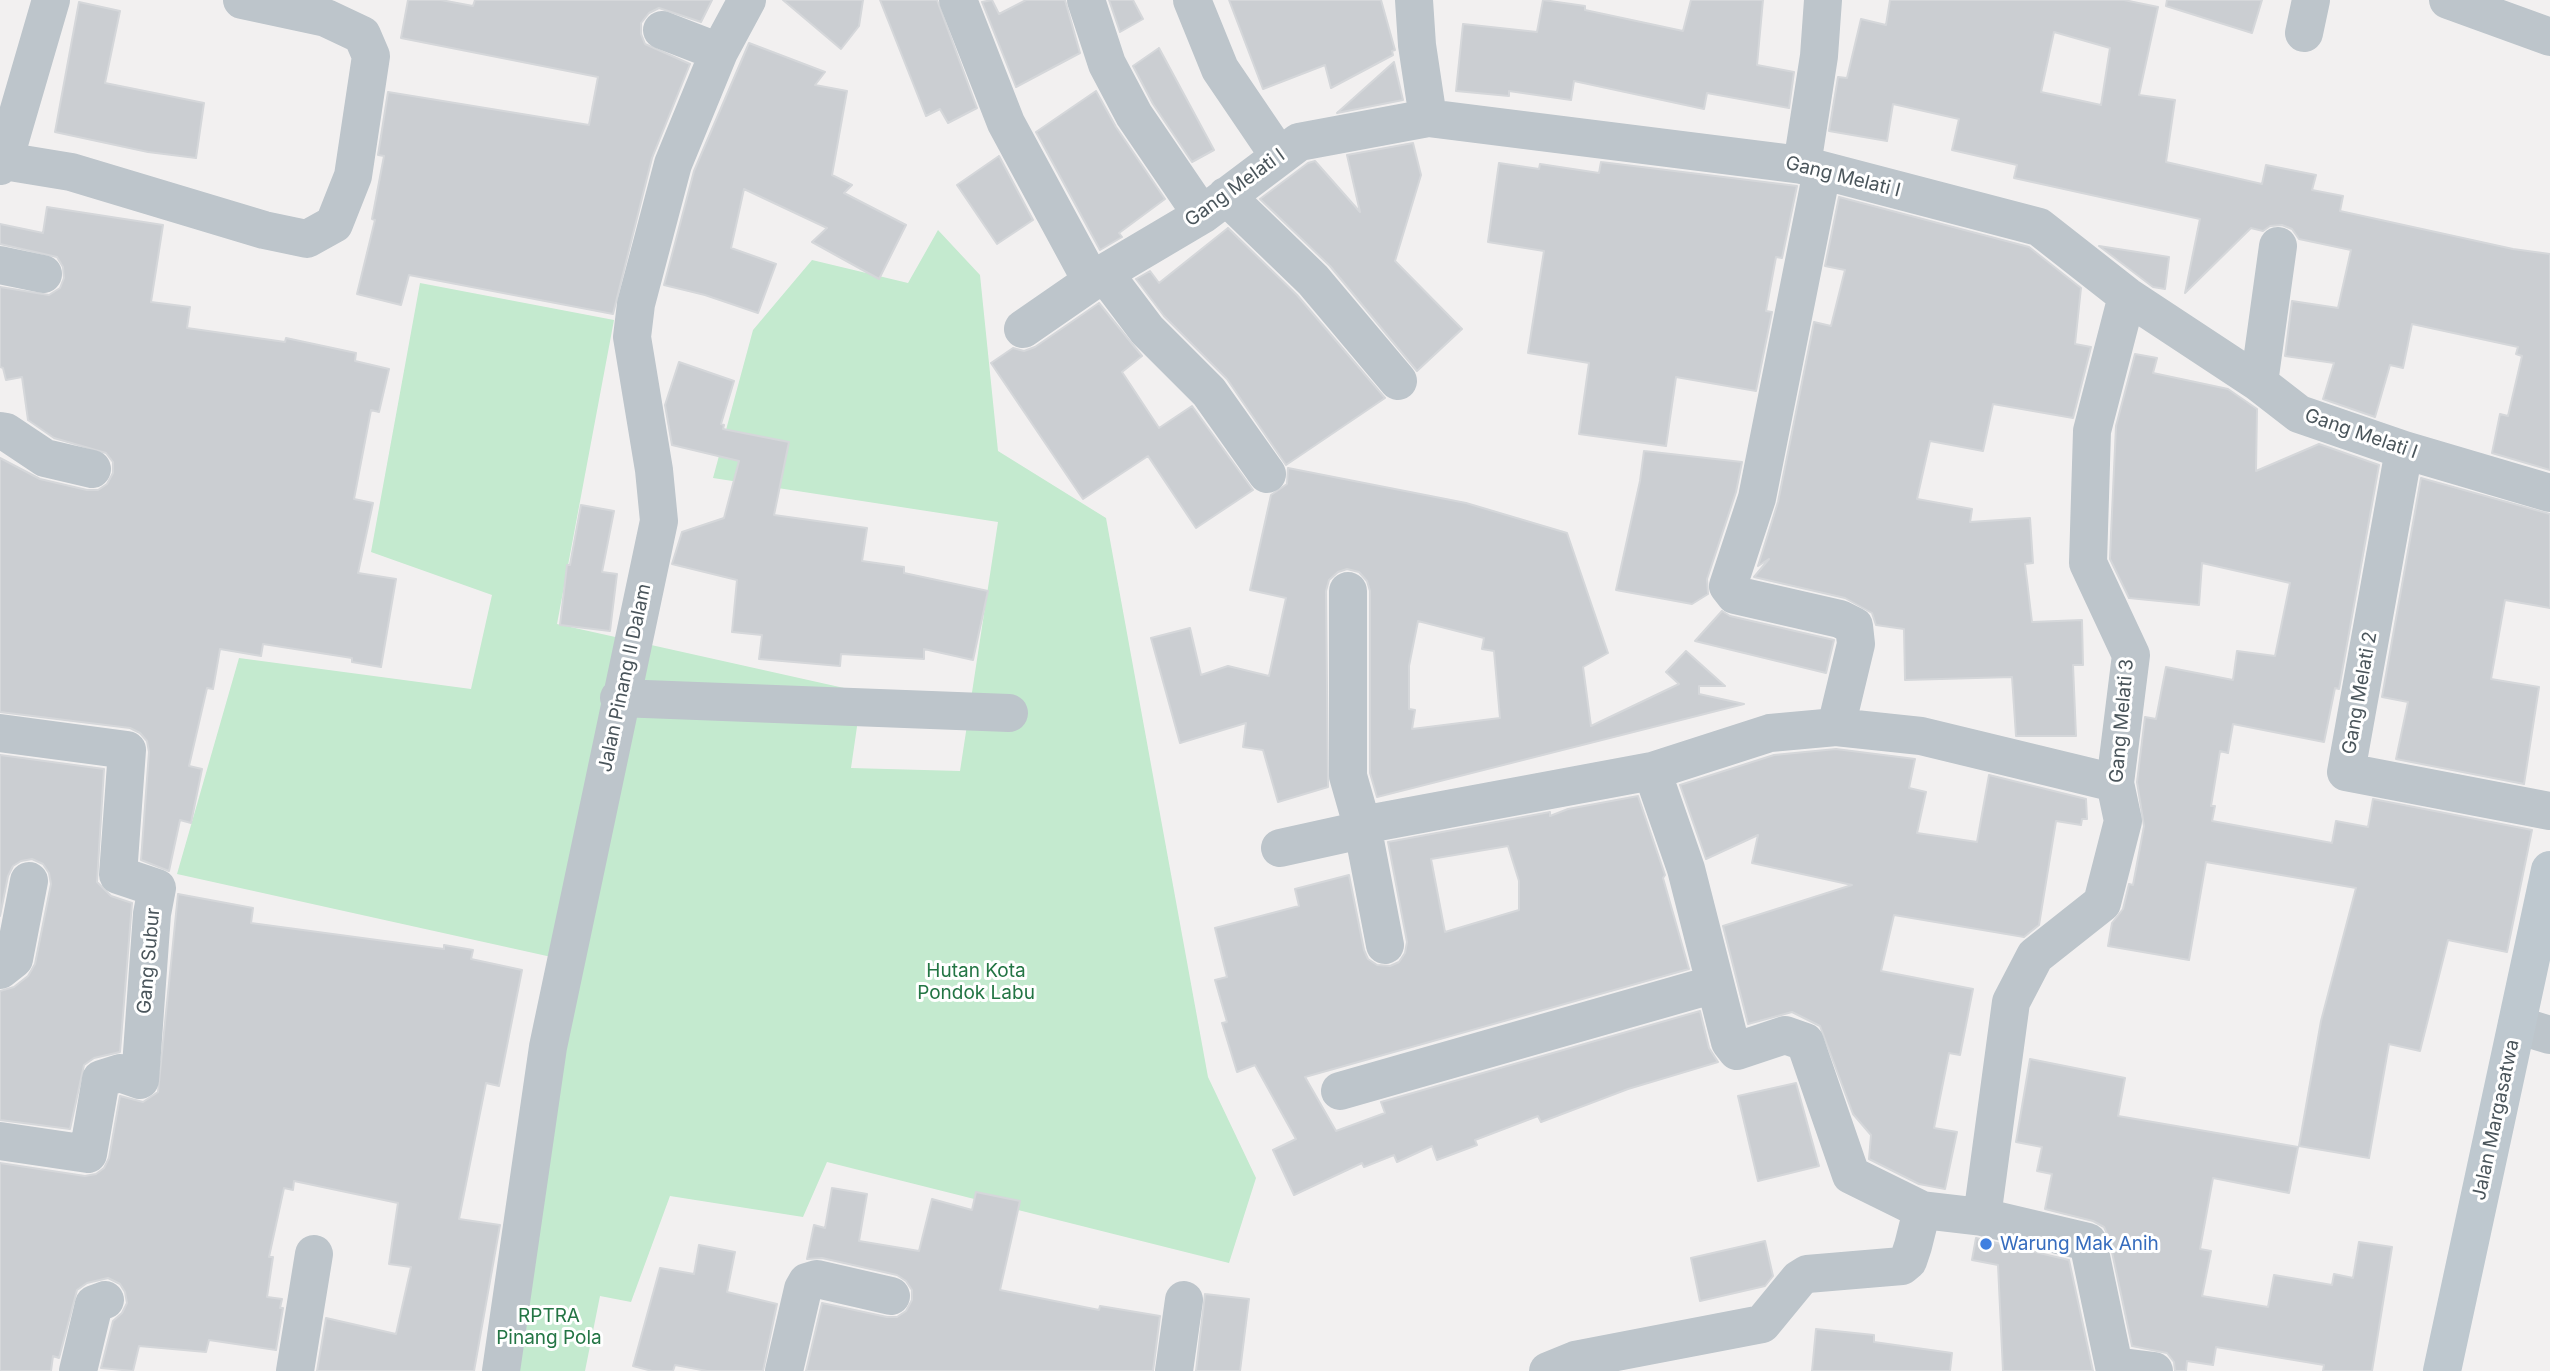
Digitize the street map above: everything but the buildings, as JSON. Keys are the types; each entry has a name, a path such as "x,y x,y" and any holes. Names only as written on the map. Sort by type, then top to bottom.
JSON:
{"street":[{"path":"51,0 2,163 71,172 264,230 307,239 334,224 353,176 371,56 362,35 326,18 242,0"},
{"name":"Jalan Pinang II Dalam","path":"501,1371 548,1047 619,698 659,521 654,470 632,337 636,304 673,164 719,52 747,0"},
{"path":"958,0 1006,123 1098,278 1209,392 1267,474"},
{"path":"1086,0 1107,64 1134,114 1214,206 1313,280 1398,381"},
{"path":"1192,0 1220,69 1279,156"},
{"path":"1414,0 1417,46 1428,118"},
{"path":"1823,0 1812,168 1757,498 1728,586 1735,595 1840,619 1854,626 1856,644 1836,727"},
{"path":"2448,0 2550,37"},
{"path":"662,30 719,52"},
{"name":"Gang Melati I","path":"1023,329 1098,278 1214,206 1299,142 1428,118 1812,168 2039,227 2127,296 2259,383 2299,414 2404,450 2550,492"},
{"path":"2259,383 2278,246"},
{"path":"0,265 43,274"},
{"name":"Gang Melati 3","path":"1982,1217 2011,1003 2035,956 2102,903 2123,821 2115,783 2131,655 2088,563 2092,431 2127,296"},
{"path":"0,431 6,432 45,458 92,469"},
{"name":"Gang Melati 2","path":"2404,450 2346,772 2550,811"},
{"path":"1348,591 1348,776 1362,825 1385,945"},
{"path":"619,698 1009,713"},
{"path":"1280,848 1348,832 1362,825 1652,771 1770,733 1836,727 1921,736 2115,783"},
{"name":"Gang Subur","path":"0,733 127,750 118,874 157,888 152,914 140,1080 120,1073 101,1079 88,1154 0,1141"},
{"path":"1652,771 1685,869 1730,1042 1737,1051 1785,1035 1805,1042 1851,1175 1922,1210 1982,1217 2088,1242 2114,1366 2154,1371"},
{"name":"Jalan Margasatwa","path":"2442,1371 2533,1030 2550,870"},
{"path":"0,970 14,959 29,881"},
{"path":"1340,1091 1715,984"},
{"path":"1548,1371 1575,1360 1762,1324 1799,1279 1807,1274 1902,1266 1908,1261 1922,1210"},
{"path":"295,1371 314,1254"},
{"path":"784,1371 803,1289 807,1282 817,1279 891,1296"},
{"path":"78,1371 94,1304 105,1300"},
{"path":"1174,1371 1184,1300"}],"green space":[{"name":"Hutan Kota Pondok Labu","path":"938,230 980,275 998,451 1106,518 1208,1077 1256,1178 1229,1263 827,1162 803,1217 670,1196 631,1302 600,1296 585,1371 496,1371 556,958 177,874 239,658 471,689 492,595 371,552 420,283 614,320 557,624 862,692 851,768 960,771 998,522 713,478 753,330 812,260 908,283"}],"place":[{"name":"Warung Mak Anih","path":"1986,1244"}],"park label":[{"name":"RPTRA Pinang Pola","path":"549,1327"}]}
